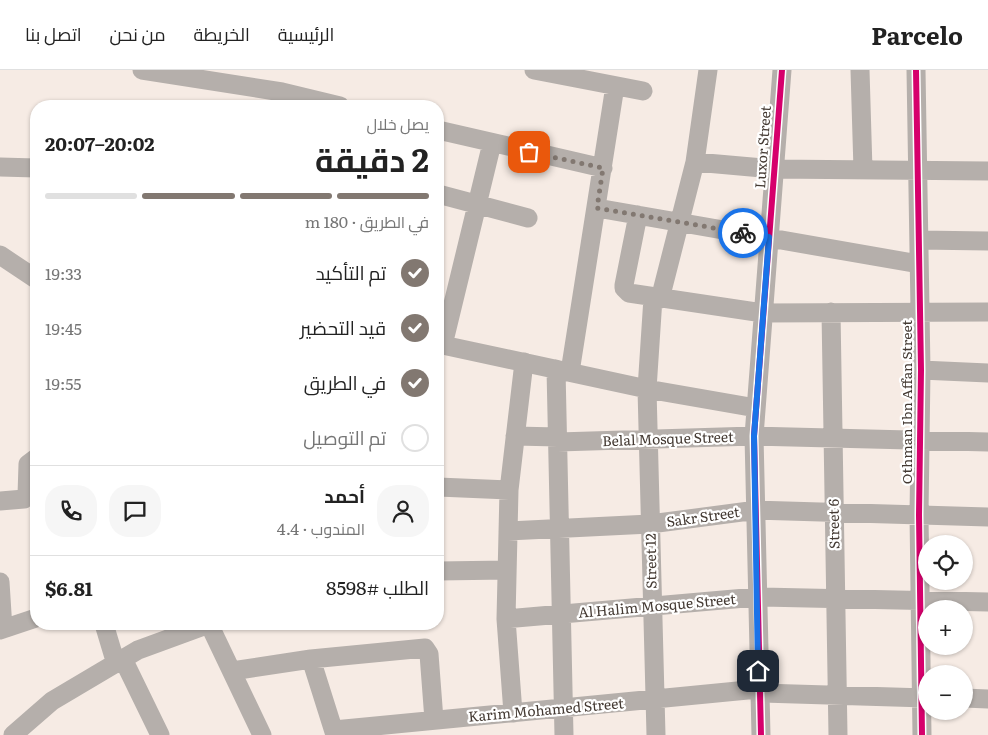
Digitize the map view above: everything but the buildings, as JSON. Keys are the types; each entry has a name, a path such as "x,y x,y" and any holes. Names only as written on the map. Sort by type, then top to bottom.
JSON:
{"street":[{"path":"142,70 163,71 282,92 315,100"},
{"path":"534,70 620,81 643,91"},
{"name":"Street 12","path":"656,735 647,389 657,298 680,222 695,162 708,70"},
{"name":"Luxor Street","path":"761,735 758,691 757,510 754,436 782,70"},
{"path":"860,70 863,170"},
{"name":"Othman Ibn Affan Street","path":"916,70 921,370 919,515 923,665"},
{"path":"564,735 558,440 563,370 597,208 620,81"},
{"path":"444,131 603,168"},
{"path":"444,329 492,143"},
{"path":"695,162 774,169 988,171"},
{"path":"0,167 30,168"},
{"path":"444,196 528,218"},
{"path":"597,208 919,264"},
{"path":"638,214 624,288 629,293 763,313 988,312"},
{"path":"919,240 988,241"},
{"path":"0,255 30,276"},
{"name":"Street 6","path":"831,312 834,598 838,735"},
{"path":"444,345 647,389 756,408"},
{"path":"513,713 506,619 509,490 524,362"},
{"path":"921,370 988,373"},
{"name":"Belal Mosque Street","path":"516,436 558,440 648,440 754,436 988,442"},
{"path":"0,501 27,496 28,464 30,462"},
{"path":"444,487 509,490"},
{"name":"Sakr Street","path":"508,531 650,524 757,510 988,517"},
{"path":"444,571 507,570"},
{"path":"0,582 1,629 30,620"},
{"name":"Al Halim Mosque Street","path":"506,619 757,597 920,599 988,602"},
{"path":"107,630 120,661 160,735"},
{"path":"13,735 52,700 138,650 193,630"},
{"path":"212,630 262,735"},
{"path":"232,671 311,659 424,648 429,654 434,720"},
{"path":"311,659 335,732"},
{"name":"Karim Mohamed Street","path":"335,732 434,720 758,691 918,698"},
{"path":"973,698 988,699"},
{"name":"Othman Ibn Affan Street","path":"922,735 923,720"}],"cycle path":[{"path":"761,735 754,436 782,70"},
{"path":"916,70 921,370 919,515 922,735"}],"way so far":[{"path":"529,152 603,168 597,208 743,233"}],"route":[{"path":"743,233 769,237 754,436 757,510 758,671"}]}
